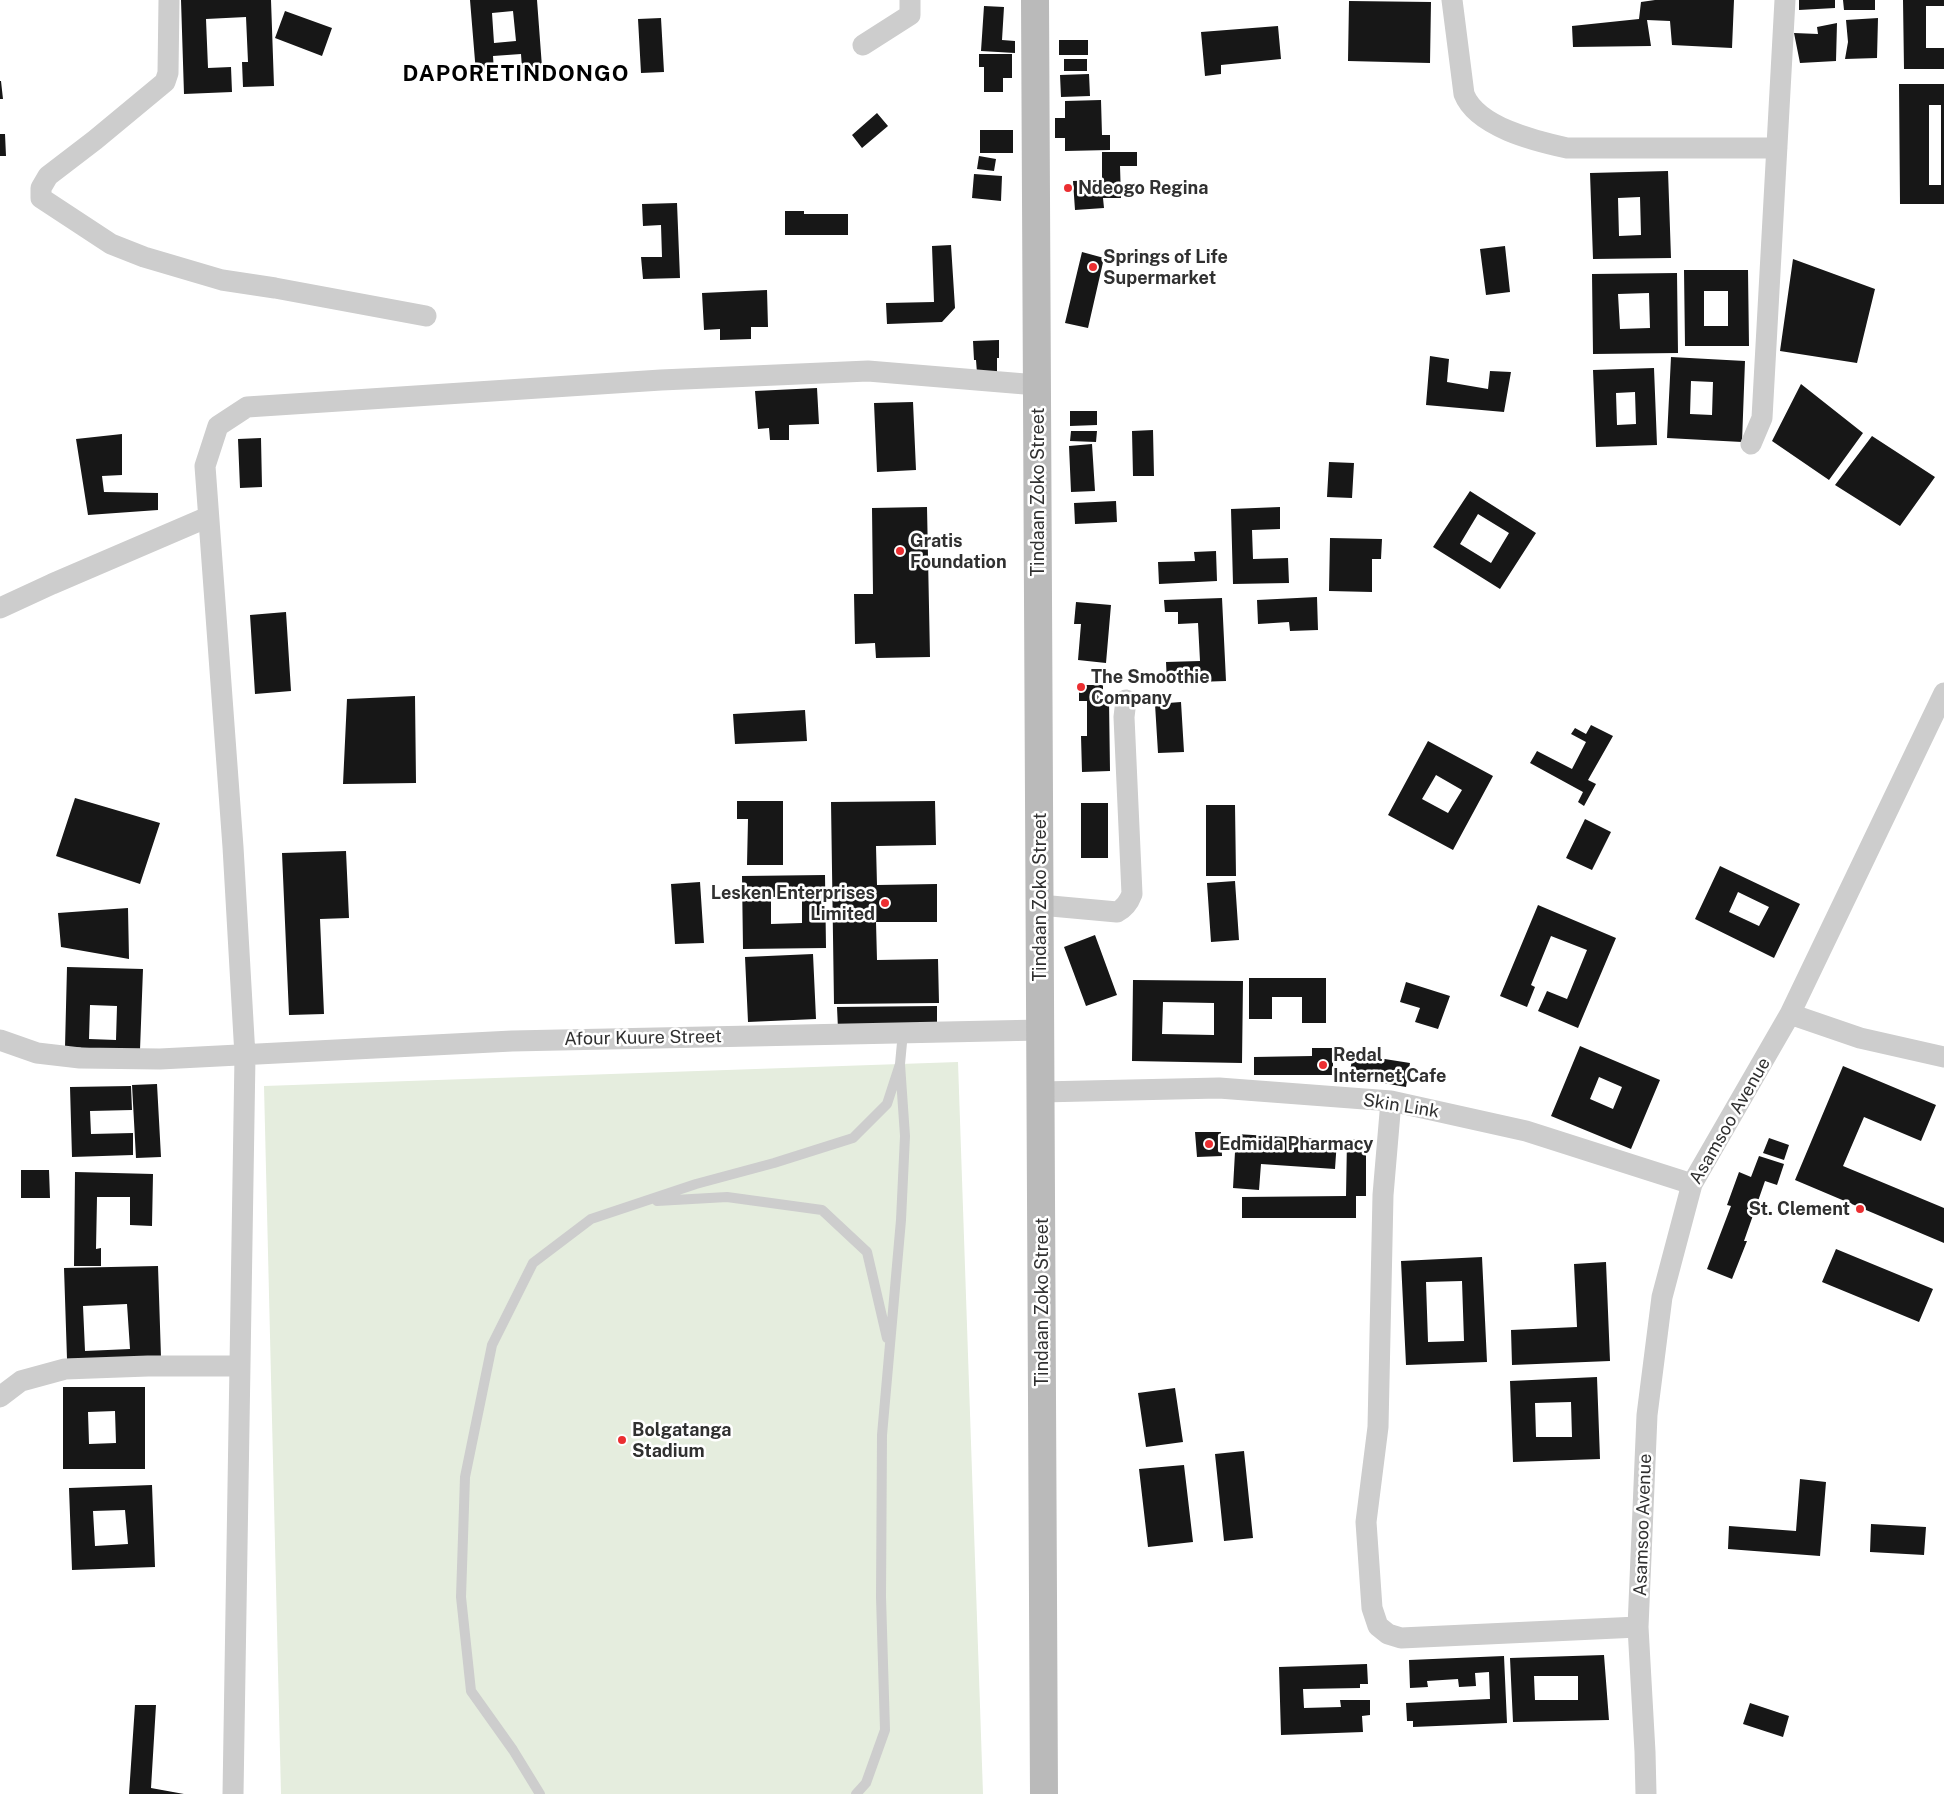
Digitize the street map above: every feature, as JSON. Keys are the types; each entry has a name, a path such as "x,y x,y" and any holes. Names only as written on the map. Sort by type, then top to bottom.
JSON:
{"main road":[{"name":"Tindaan Zoko Street","path":"1035,0 1044,1794"}],"street":[{"path":"169,0 168,73 166,82 48,176 41,188 41,198 111,244 144,257 222,280 426,316"},
{"path":"863,45 910,15 910,0"},
{"path":"1452,0 1464,94 1467,102 1474,110 1502,128 1547,144 1567,148 1777,148"},
{"path":"1751,444 1762,418 1785,0"},
{"path":"233,1794 245,1056 233,848 205,466 218,426 247,406 660,380 868,371 1037,385"},
{"path":"0,608 208,517"},
{"name":"Asamsoo Avenue","path":"1646,1794 1638,1627 1647,1415 1662,1296 1692,1184 1790,1014 1944,692"},
{"path":"1040,905 1117,912 1126,906 1130,899 1132,894 1124,717 1126,700"},
{"path":"1790,1014 1860,1038 1944,1057"},
{"name":"Afour Kuure Street","path":"0,1040 37,1053 80,1058 160,1059 512,1041 1041,1030"},
{"name":"Skin Link","path":"1041,1092 1219,1088 1392,1101 1526,1131 1692,1184"},
{"path":"1392,1101 1382,1195 1378,1427 1366,1522 1372,1608 1378,1626 1388,1634 1401,1638 1638,1627"},
{"path":"0,1398 22,1381 65,1369 148,1366 240,1366"}],"lane":[{"path":"856,1794 866,1783 885,1730 881,1597 882,1435 901,1220 905,1136 900,1064 903,1032"},
{"path":"540,1794 471,1691 462,1597 465,1477 492,1345 533,1263 591,1219 696,1184 774,1163 852,1138 888,1104 900,1064"},
{"path":"646,1202 726,1197 822,1210 868,1252 890,1348"}],"green space":[{"name":"Bolgatanga Stadium","path":"958,1062 983,1794 281,1794 264,1086"}],"building":[{"path":"181,0 271,0 274,86 243,87 242,62 248,62 246,17 206,19 208,68 231,67 232,92 184,94"},
{"path":"470,0 537,0 542,67 522,68 521,54 493,56 494,72 476,73","holes":["513,11 516,41 494,43 492,13"]},
{"path":"1655,0 1734,0 1732,48 1672,45 1670,21 1647,20 1651,46 1573,47 1572,26 1639,19 1641,2"},
{"path":"1799,0 1835,0 1835,8 1799,10"},
{"path":"1843,0 1875,0 1875,10 1844,10"},
{"path":"1903,0 1944,0 1944,6 1926,6 1926,48 1944,48 1944,69 1904,69"},
{"path":"1349,1 1431,2 1430,63 1348,61"},
{"path":"984,6 1004,7 1002,40 1015,41 1015,53 981,51"},
{"path":"285,11 332,28 322,56 275,38"},
{"path":"661,18 664,72 641,73 638,19"},
{"path":"1878,18 1877,58 1845,59 1848,42 1846,20"},
{"path":"1837,23 1836,61 1800,63 1794,33 1818,34 1817,27"},
{"path":"1278,26 1281,59 1221,65 1221,74 1205,76 1201,32"},
{"path":"1059,40 1088,40 1088,55 1059,55"},
{"path":"979,54 1012,54 1012,78 1003,78 1003,92 984,92 984,67 979,67"},
{"path":"1064,59 1087,59 1087,71 1064,71"},
{"path":"1089,74 1090,96 1061,97 1060,75"},
{"path":"1,81 3,99 0,99"},
{"path":"1899,84 1944,84 1944,204 1900,204","holes":["1929,105 1941,105 1941,185 1929,185"]},
{"path":"1101,100 1102,135 1110,135 1110,150 1065,151 1065,138 1055,138 1055,118 1065,118 1065,101"},
{"path":"877,113 888,126 862,148 852,135"},
{"path":"980,130 1013,130 1013,153 980,153"},
{"path":"0,134 5,134 6,156 0,156"},
{"path":"1102,152 1137,152 1137,166 1120,166 1121,198 1103,198 1104,208 1075,210 1073,181 1102,180"},
{"path":"979,156 996,159 994,171 977,169"},
{"path":"1668,171 1671,258 1593,259 1590,173","holes":["1640,197 1641,235 1619,236 1618,198"]},
{"path":"974,174 1002,176 1001,201 972,198"},
{"path":"677,203 680,278 643,279 641,257 662,257 661,225 643,226 642,204"},
{"path":"785,211 804,211 804,214 848,214 848,235 785,235"},
{"path":"951,245 955,308 942,322 887,324 886,303 934,302 932,246"},
{"path":"1505,246 1510,292 1486,295 1480,249"},
{"path":"1082,252 1104,258 1088,328 1065,323"},
{"path":"1793,259 1875,289 1857,363 1780,351"},
{"path":"1684,270 1748,270 1749,346 1685,346","holes":["1704,291 1728,291 1728,326 1704,326"]},
{"path":"1677,273 1678,353 1593,354 1592,274","holes":["1649,293 1650,328 1620,329 1618,294"]},
{"path":"767,290 768,327 751,327 751,339 720,340 720,329 704,330 702,293"},
{"path":"999,340 997,372 977,373 973,341"},
{"path":"1430,356 1449,359 1447,382 1488,389 1490,371 1511,372 1504,412 1426,405"},
{"path":"1671,357 1745,361 1742,442 1667,438","holes":["1691,381 1713,382 1712,415 1690,414"]},
{"path":"1654,368 1657,445 1596,447 1593,370","holes":["1635,392 1636,424 1617,425 1616,393"]},
{"path":"1801,384 1863,433 1829,480 1772,441"},
{"path":"817,388 819,424 789,425 789,440 770,440 769,428 758,429 755,391"},
{"path":"913,402 916,470 877,472 874,403"},
{"path":"1070,411 1097,411 1097,425 1070,426"},
{"path":"1153,430 1154,476 1133,476 1132,431"},
{"path":"1071,431 1097,431 1096,442 1070,441"},
{"path":"122,434 122,475 102,476 104,492 158,493 158,510 88,515 76,439"},
{"path":"1872,436 1935,477 1900,526 1835,485"},
{"path":"261,438 262,487 240,488 238,439"},
{"path":"1092,444 1095,491 1071,492 1069,446"},
{"path":"1329,462 1354,463 1352,498 1327,497"},
{"path":"1470,491 1536,533 1500,589 1433,547","holes":["1478,514 1509,533 1491,563 1460,544"]},
{"path":"1116,501 1117,522 1075,524 1074,503"},
{"name":"Gratis Foundation","path":"927,507 930,657 876,658 875,643 855,644 854,594 873,594 872,508"},
{"path":"1280,507 1280,529 1252,530 1253,559 1288,558 1289,583 1233,584 1231,509"},
{"path":"1330,538 1382,539 1381,559 1372,559 1372,592 1329,591"},
{"path":"1216,551 1217,581 1159,584 1158,562 1195,561 1194,552"},
{"path":"1317,597 1318,630 1290,631 1289,622 1258,624 1257,600"},
{"path":"1222,598 1226,681 1167,683 1166,662 1200,661 1198,623 1178,624 1178,612 1165,612 1164,600"},
{"path":"1076,602 1111,605 1106,663 1078,660 1081,624 1074,624"},
{"path":"286,612 291,691 255,694 250,615"},
{"path":"1079,685 1103,685 1103,701 1109,701 1110,771 1082,772 1081,736 1087,736 1087,701 1079,701"},
{"path":"415,696 416,783 343,784 347,699"},
{"path":"1181,702 1184,752 1158,753 1155,704"},
{"path":"805,710 807,741 735,744 733,714"},
{"path":"1591,725 1613,736 1588,780 1596,784 1584,806 1578,802 1583,792 1530,763 1537,751 1572,769 1586,742 1571,734 1575,728 1586,734"},
{"path":"1428,741 1493,776 1453,850 1388,815","holes":["1436,775 1462,790 1448,813 1422,799"]},
{"path":"75,798 160,823 140,884 56,856"},
{"path":"737,801 783,801 783,865 747,865 748,819 737,819"},
{"name":"Lesken Enterprises Limited","path":"935,801 936,845 876,846 877,885 937,884 937,922 876,922 877,960 938,959 939,1003 834,1004 831,802"},
{"path":"1081,803 1108,803 1108,858 1081,858"},
{"path":"1206,805 1235,805 1236,876 1206,876"},
{"path":"1585,819 1611,832 1592,870 1566,858"},
{"path":"346,851 349,918 320,919 324,1014 289,1015 282,853"},
{"path":"1720,866 1800,904 1774,958 1695,919","holes":["1738,892 1769,907 1759,926 1729,912"]},
{"path":"825,875 826,948 743,949 742,876","holes":["771,897 802,897 802,923 771,924"]},
{"path":"1235,881 1239,940 1211,942 1207,883"},
{"path":"700,882 704,943 675,944 671,884"},
{"path":"1538,905 1616,938 1578,1028 1538,1011 1547,991 1567,999 1587,950 1551,936 1531,985 1535,987 1527,1007 1500,996"},
{"path":"128,908 129,959 61,947 58,913"},
{"path":"1095,935 1117,995 1086,1006 1064,947"},
{"path":"813,954 816,1019 748,1022 745,957"},
{"path":"67,967 143,969 140,1050 65,1047","holes":["90,1005 117,1006 116,1040 89,1039"]},
{"path":"1249,978 1326,978 1326,1023 1302,1023 1302,997 1272,997 1272,1019 1249,1019"},
{"path":"1133,980 1243,981 1242,1063 1132,1061","holes":["1163,1002 1214,1003 1214,1035 1162,1034"]},
{"path":"1406,982 1450,996 1438,1029 1415,1022 1420,1008 1400,1002"},
{"path":"937,1006 937,1028 838,1029 837,1007"},
{"path":"1580,1046 1660,1080 1631,1149 1551,1116","holes":["1599,1077 1622,1087 1613,1109 1590,1099"]},
{"path":"1312,1048 1333,1048 1333,1075 1254,1075 1254,1057 1312,1056"},
{"path":"1353,1054 1410,1063 1406,1087 1349,1077"},
{"path":"1843,1066 1936,1105 1921,1141 1864,1117 1843,1166 1944,1208 1944,1243 1795,1180"},
{"path":"157,1084 161,1157 136,1158 132,1085"},
{"path":"131,1086 132,1110 90,1111 91,1134 133,1133 133,1155 72,1157 70,1087"},
{"name":"Edmida Pharmacy","path":"1195,1132 1221,1132 1222,1156 1197,1157"},
{"path":"1236,1134 1337,1140 1335,1169 1261,1164 1259,1190 1233,1188"},
{"path":"1769,1138 1789,1145 1784,1160 1763,1153"},
{"path":"1347,1139 1366,1139 1366,1196 1356,1196 1356,1218 1242,1218 1242,1197 1346,1196"},
{"path":"1759,1156 1784,1164 1777,1185 1765,1181 1744,1241 1747,1241 1732,1279 1707,1269 1731,1206 1727,1205 1739,1172 1751,1177"},
{"path":"21,1170 49,1170 50,1198 21,1198"},
{"path":"75,1172 153,1174 152,1226 130,1225 130,1197 97,1197 96,1249 101,1248 101,1266 74,1266"},
{"path":"1836,1249 1933,1289 1919,1322 1822,1282"},
{"path":"1482,1257 1487,1362 1406,1365 1401,1261","holes":["1462,1281 1464,1341 1428,1342 1426,1282"]},
{"path":"1606,1262 1610,1361 1512,1365 1511,1330 1577,1327 1574,1264"},
{"path":"158,1266 161,1357 67,1359 64,1268","holes":["127,1304 130,1349 85,1351 83,1306"]},
{"path":"1597,1377 1600,1459 1513,1462 1510,1381","holes":["1571,1402 1572,1437 1536,1437 1535,1403"]},
{"path":"63,1387 145,1387 145,1469 63,1469","holes":["115,1411 116,1443 89,1444 88,1412"]},
{"path":"1175,1388 1183,1442 1146,1447 1138,1393"},
{"path":"1244,1451 1253,1538 1224,1541 1215,1454"},
{"path":"1184,1465 1193,1542 1148,1547 1139,1469"},
{"path":"1800,1479 1826,1482 1820,1556 1728,1549 1729,1526 1796,1531"},
{"path":"152,1485 155,1567 72,1570 69,1488","holes":["125,1510 128,1544 95,1546 93,1511"]},
{"path":"1871,1524 1926,1527 1924,1555 1870,1552"},
{"path":"1604,1655 1609,1720 1513,1722 1510,1658","holes":["1534,1676 1578,1676 1578,1700 1535,1700"]},
{"path":"1504,1656 1507,1723 1413,1727 1413,1721 1407,1721 1406,1703 1490,1699 1489,1672 1475,1673 1476,1686 1459,1687 1458,1679 1427,1681 1428,1687 1410,1688 1409,1660"},
{"path":"1367,1664 1368,1684 1360,1684 1360,1688 1303,1689 1304,1708 1341,1707 1340,1700 1370,1700 1370,1715 1362,1716 1363,1732 1281,1735 1279,1667"},
{"path":"1750,1703 1789,1716 1783,1737 1743,1724"},
{"path":"135,1705 156,1705 151,1788 184,1794 129,1794"}],"place":[{"name":"Ndeogo Regina","path":"1068,188"},
{"name":"Springs of Life Supermarket","path":"1093,267"},
{"name":"Gratis Foundation","path":"900,551"},
{"name":"The Smoothie Company","path":"1081,687"},
{"name":"Lesken Enterprises Limited","path":"885,903"},
{"name":"Redal Internet Cafe","path":"1323,1065"},
{"name":"Edmida Pharmacy","path":"1209,1144"},
{"name":"St. Clement","path":"1860,1209"},
{"name":"Bolgatanga Stadium","path":"622,1440"}],"district":[{"name":"DAPORETINDONGO","path":"516,74"}]}
